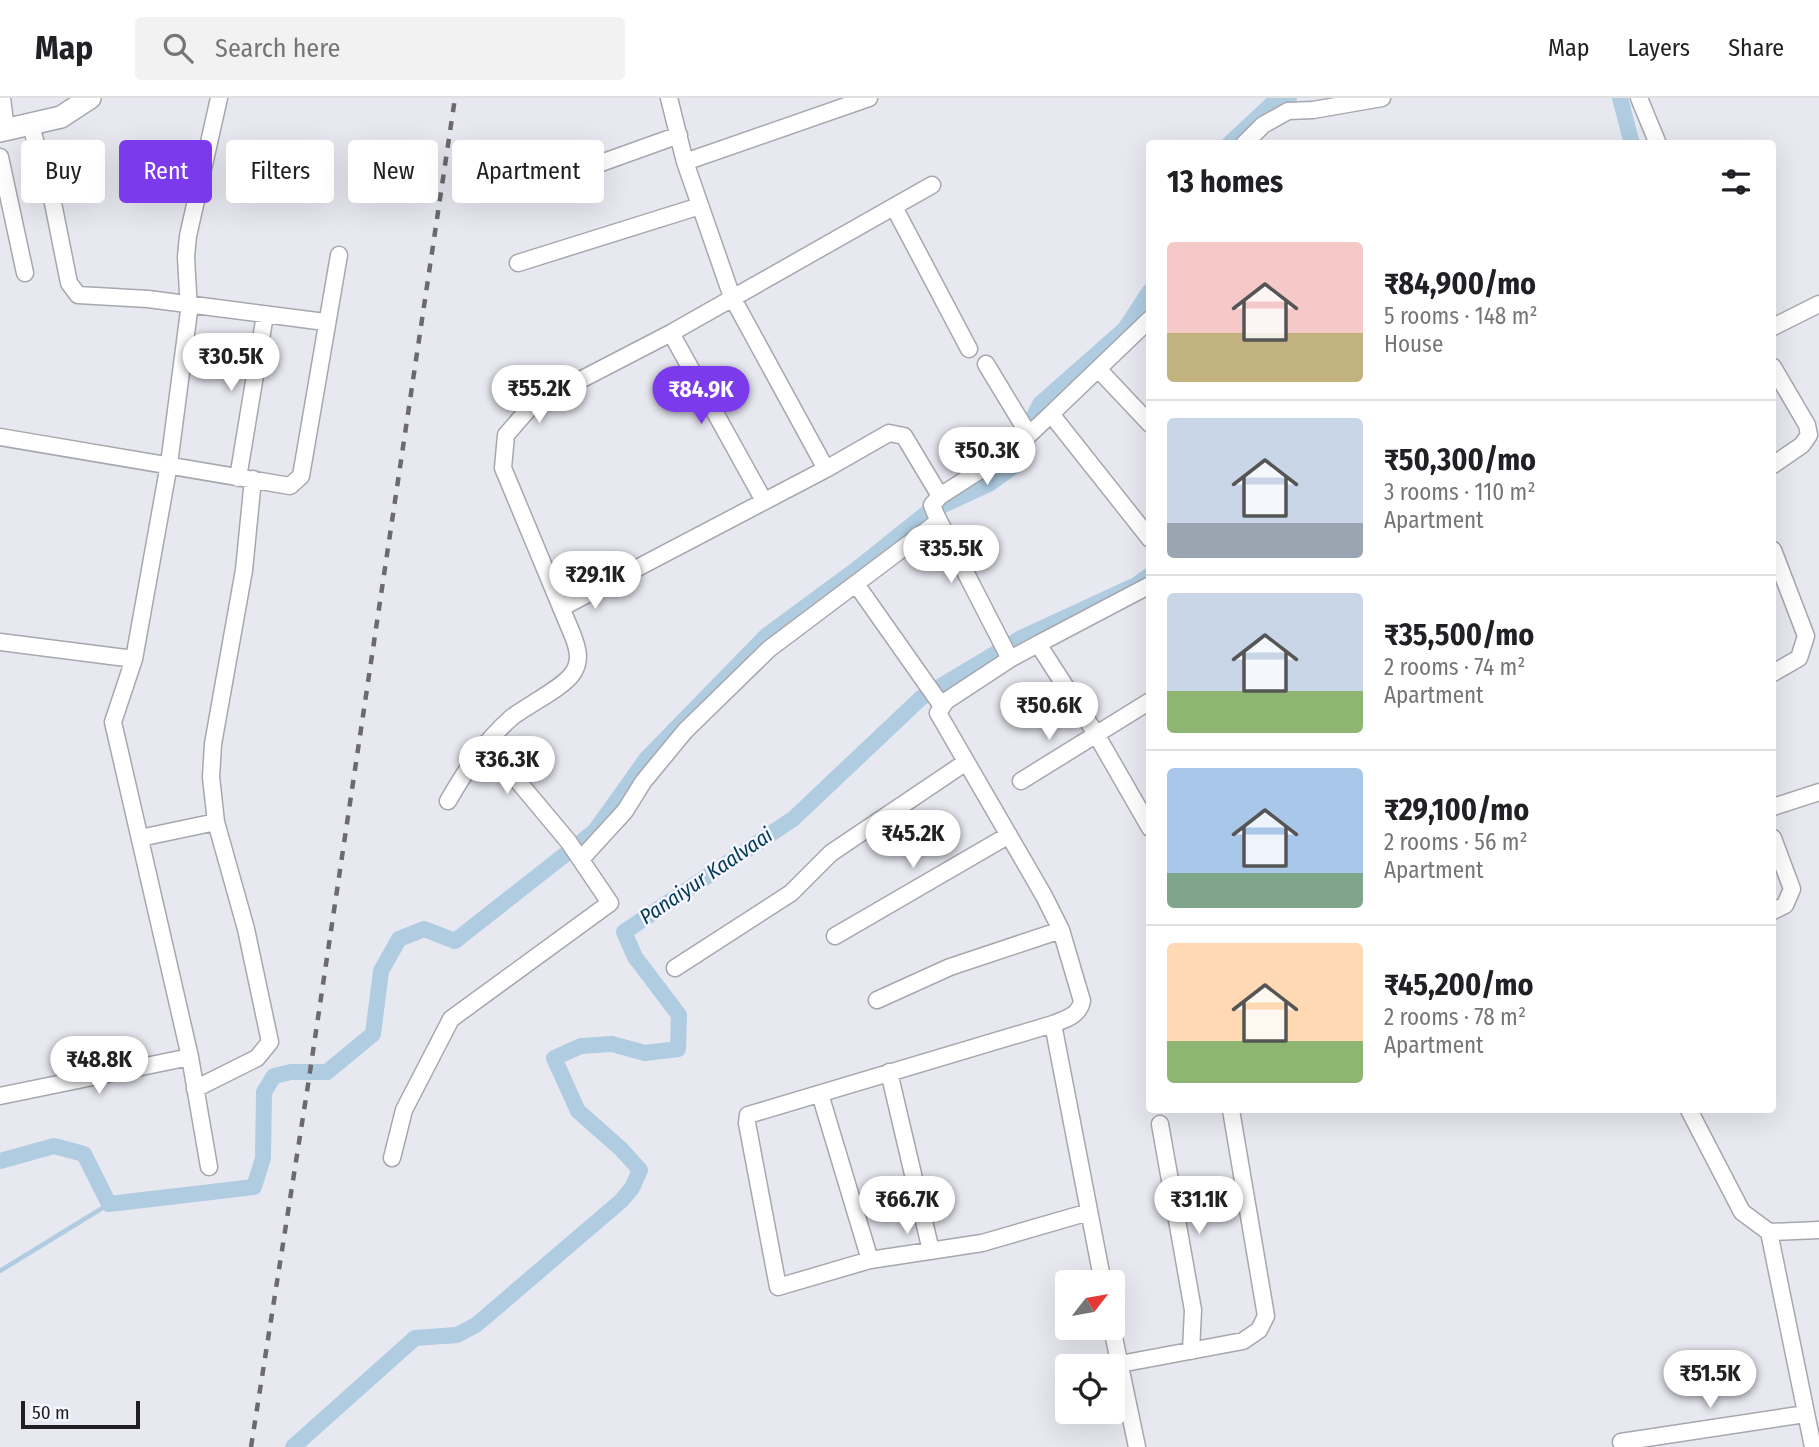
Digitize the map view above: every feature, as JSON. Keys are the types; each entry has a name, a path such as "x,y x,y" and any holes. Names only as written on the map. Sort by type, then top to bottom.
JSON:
{"street":[{"path":"2,98 3,131 61,117 90,98"},
{"path":"209,1167 190,1057 113,722 134,659 169,464 189,304 186,257 188,236 219,98"},
{"path":"669,98 685,162 732,297 826,469"},
{"path":"685,162 869,98"},
{"path":"1248,140 1263,125 1288,111 1313,110 1382,98"},
{"path":"1639,98 1656,140"},
{"path":"31,126 72,290 78,295 107,294 326,322"},
{"path":"604,162 679,135"},
{"path":"0,158 24,274"},
{"path":"448,801 486,743 512,718 572,675 578,650 503,468 506,435 532,405 671,333 932,185"},
{"path":"518,263 700,206"},
{"path":"894,208 969,349"},
{"path":"0,437 290,486 301,476 339,255"},
{"path":"1776,326 1819,304"},
{"path":"195,1088 257,1058 270,1042 246,929 216,822 211,777 213,744 244,570 245,478 265,315"},
{"path":"581,857 625,811 643,782 685,731 769,649 856,584 937,509 1023,441 1146,322"},
{"path":"671,333 764,501"},
{"path":"986,364 1023,441"},
{"path":"1099,370 1146,420"},
{"path":"1776,373 1807,425 1809,435 1802,445 1776,463"},
{"path":"1051,414 1146,534"},
{"path":"561,608 894,431 904,436 1004,650"},
{"path":"1776,558 1807,636 1799,658 1776,671"},
{"path":"856,584 939,702 941,721 1009,835 1061,930 1082,1001 1081,1008 1073,1016 1053,1024 748,1115 747,1123 778,1287 870,1260 982,1242 1089,1212"},
{"path":"939,702 1004,650 1038,644 1146,587"},
{"path":"0,642 134,659"},
{"path":"1038,644 1146,815"},
{"path":"1021,781 1146,703"},
{"path":"392,1158 404,1110 451,1018 610,903 581,857 486,743"},
{"path":"675,968 792,893 831,853 966,762"},
{"path":"1776,806 1819,792"},
{"path":"140,838 216,822"},
{"path":"835,936 1009,835"},
{"path":"1776,846 1792,889 1784,905 1776,909"},
{"path":"877,1000 950,967 1061,930"},
{"path":"1053,1024 1100,1270"},
{"path":"0,1096 190,1057"},
{"path":"890,1072 931,1251"},
{"path":"820,1094 870,1260"},
{"path":"1125,1363 1243,1341 1259,1330 1266,1316 1232,1113"},
{"path":"1691,1113 1742,1212 1769,1231 1819,1230"},
{"path":"1160,1124 1193,1310 1191,1351"},
{"path":"1769,1231 1812,1447"},
{"path":"1125,1388 1137,1447"},
{"path":"1621,1442 1805,1414"}],"waterway":[{"path":"1233,140 1273,103 1289,98"},
{"name":"Panaiyur Kaalvaai","path":"1620,98 1631,140"},
{"path":"1033,418 1040,404 1125,329 1146,297"},
{"path":"0,1161 54,1146 84,1154 109,1204 254,1187 263,1158 264,1092 274,1076 291,1072 327,1072 373,1034 381,971 399,939 424,929 455,941 595,831 647,758 766,636 857,569 928,512 989,484 1021,461 1022,440"},
{"name":"Panaiyur Kaalvaai","path":"293,1447 415,1338 457,1335 476,1325 621,1201 632,1188 640,1170 621,1149 578,1111 554,1058 581,1046 612,1044 645,1053 678,1049 679,1015 635,957 624,932 793,819 921,698 1021,638 1136,585 1146,578"},
{"path":"0,1271 109,1204"}],"railway":[{"path":"251,1447 308,1085 455,98"}]}
